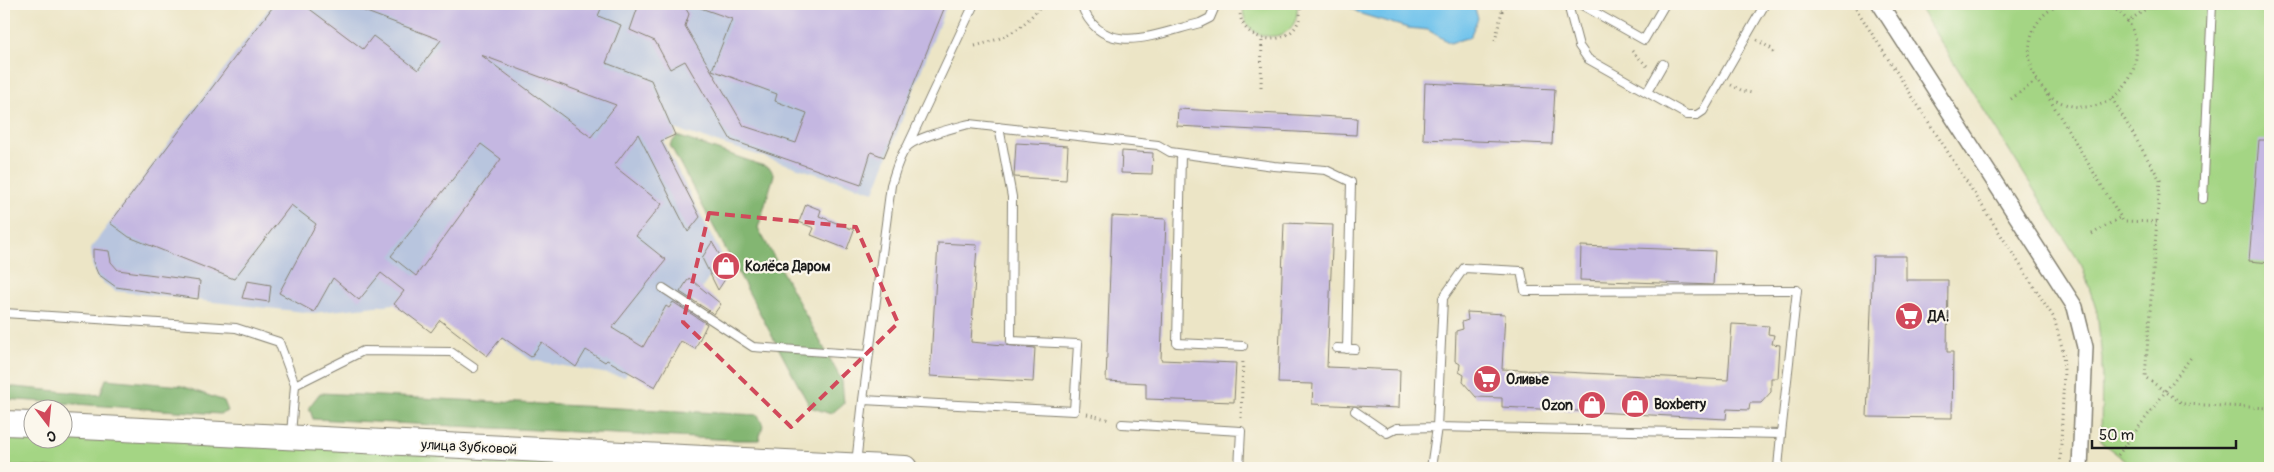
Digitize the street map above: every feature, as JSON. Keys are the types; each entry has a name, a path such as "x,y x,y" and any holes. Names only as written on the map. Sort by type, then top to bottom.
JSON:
{"main road":[{"path":"4,423 22,424"},
{"name":"улица Зубковой","path":"72,427 905,468"}],"street":[{"path":"1880,4 2074,307 2085,348 2086,366 2080,468"}],"lane":[{"path":"856,466 891,185 974,4"},
{"path":"1081,4 1085,14 1103,32 1118,39 1131,40 1200,23 1210,18 1216,4"},
{"path":"1580,4 1644,40 1665,4"},
{"path":"1570,12 1579,46 1588,59 1687,115 1703,111 1764,4"},
{"path":"2203,200 2212,4"},
{"path":"1647,92 1663,64"},
{"path":"907,147 938,132 968,124 1158,145 1170,152 1181,154 1274,166 1326,170 1351,182 1346,349"},
{"path":"863,400 1074,411 1078,344 1011,341 1012,197 999,126"},
{"path":"1181,154 1177,343 1244,346"},
{"path":"1431,468 1437,427 1443,298 1464,268 1521,271 1525,292 1797,290 1778,468"},
{"path":"663,288 753,347 869,355"},
{"path":"4,313 236,328 279,342 295,385 290,438"},
{"path":"1338,348 1356,349"},
{"path":"295,385 363,351 451,352 474,368"},
{"path":"1355,411 1387,433 1397,428 1437,427 1781,434"},
{"path":"1122,424 1241,431 1240,468"}],"path":[{"path":"975,46 1000,39 1016,31 1033,16 1042,4"},
{"path":"1241,4 1242,18 1245,26 1252,33 1262,38 1278,39 1287,35 1299,20 1300,4"},
{"path":"1501,4 1502,12"},
{"path":"1495,41 1502,12 1507,4"},
{"path":"1853,4 2054,318 2063,351 2064,370 2060,468"},
{"path":"2050,4 2053,9"},
{"path":"2062,4 2043,16 2034,30 2029,47 2030,64 2036,82 2049,96 2065,104 2083,108 2102,104 2118,95 2129,81 2136,64 2136,45 2131,29 2121,15 2104,4"},
{"path":"2127,22 2153,4"},
{"path":"1261,87 1262,38"},
{"path":"1635,52 1656,75"},
{"path":"2011,99 2036,82"},
{"path":"2044,89 2123,221 2157,222"},
{"path":"2112,98 2160,180 2145,377 2183,404 2270,408"},
{"path":"2092,234 2121,217"},
{"path":"1241,431 1244,346"},
{"path":"2118,455 2192,356"},
{"path":"1074,411 1122,424"}],"highlighted area":[{"path":"709,213 856,227 898,323 791,427 683,322"}],"shaded area":[{"path":"272,4 947,4 874,192 675,129 676,135 663,142 723,258 684,314 666,305 625,377 531,360 417,274 394,304 313,313 115,291 97,278 92,264 91,248"}],"green space":[{"path":"1244,4 1297,4 1296,19 1290,29 1280,35 1269,36 1259,34 1250,27 1244,17"},
{"path":"1917,4 2270,4 2270,468 2135,468 2101,442 2102,359 2097,312 2082,266"},
{"path":"677,136 770,168 774,175 758,228 842,381 844,403 831,414 810,407 670,145"},
{"path":"106,379 182,386 224,401 228,411 220,414 72,404 72,400 4,399 4,386 100,395"},
{"path":"320,393 758,415 763,425 759,440 737,440 313,419 309,407"},
{"path":"4,430 22,431 22,450 72,450 72,434 766,468 52,468 4,465"}],"water":[{"path":"1344,4 1473,4 1478,18 1470,37 1450,43 1428,30 1408,28 1361,14"}],"building":[{"path":"275,4 303,4 363,49 373,36 418,70 441,40 348,4 603,4 598,16 621,25 606,63 651,80 675,135 661,141 700,217 688,232 638,134 614,166 662,204 636,236 666,260 612,328 643,347 666,306 669,308 673,302 707,324 695,349 681,341 655,387 607,360 605,362 586,350 576,367 542,342 531,357 502,337 487,356 440,320 431,332 394,304 404,291 381,273 359,300 333,278 314,312 279,293 316,224 291,205 234,279 129,237 110,223","holes":["481,55 616,105 591,137","481,144 501,159 416,276 391,256"]},
{"path":"639,4 683,4 689,14 685,26 744,126 796,143 807,113 775,101 777,94 712,70 732,19 695,6 696,4 946,4 884,157 871,152 861,185 731,140 685,61 670,69 655,41 630,30"},
{"path":"1425,83 1555,89 1552,144 1423,139"},
{"path":"1178,109 1357,118 1356,135 1177,126"},
{"path":"2259,140 2270,140 2270,263 2249,261"},
{"path":"1016,143 1068,146 1066,180 1014,177"},
{"path":"1122,151 1153,153 1152,174 1121,173"},
{"path":"806,204 821,210 819,216 854,230 847,249 811,235 814,228 799,222"},
{"path":"1112,216 1166,219 1161,360 1236,363 1234,402 1146,399 1146,383 1106,381"},
{"path":"1284,223 1333,225 1327,367 1400,370 1399,408 1312,404 1313,384 1278,383"},
{"path":"712,242 722,259 733,267 718,290 702,258"},
{"path":"938,243 977,245 971,342 1035,348 1033,382 930,376"},
{"path":"1581,246 1715,251 1713,285 1580,280"},
{"path":"93,249 109,251 111,262 118,270 200,281 198,299 116,287 98,274 93,262"},
{"name":"ДА!","path":"1873,256 1906,256 1906,280 1948,280 1947,352 1953,352 1952,418 1867,417"},
{"path":"689,278 721,304 714,314 680,292"},
{"path":"247,281 271,285 269,302 242,298"},
{"path":"1467,312 1505,314 1502,369 1728,380 1732,324 1769,326 1768,334 1774,335 1772,344 1780,345 1778,378 1771,378 1771,392 1761,403 1750,403 1749,410 1727,409 1726,419 1502,407 1502,398 1476,397 1463,382 1464,375 1459,372 1460,364 1455,361 1456,331 1463,329 1462,322 1468,320"}],"place":[{"name":"Колёса Даром","path":"726,266"},
{"name":"ДА!","path":"1909,316"},
{"name":"Оливье","path":"1487,379"},
{"name":"Boxberry","path":"1635,404"},
{"name":"Ozon","path":"1592,405"}]}
